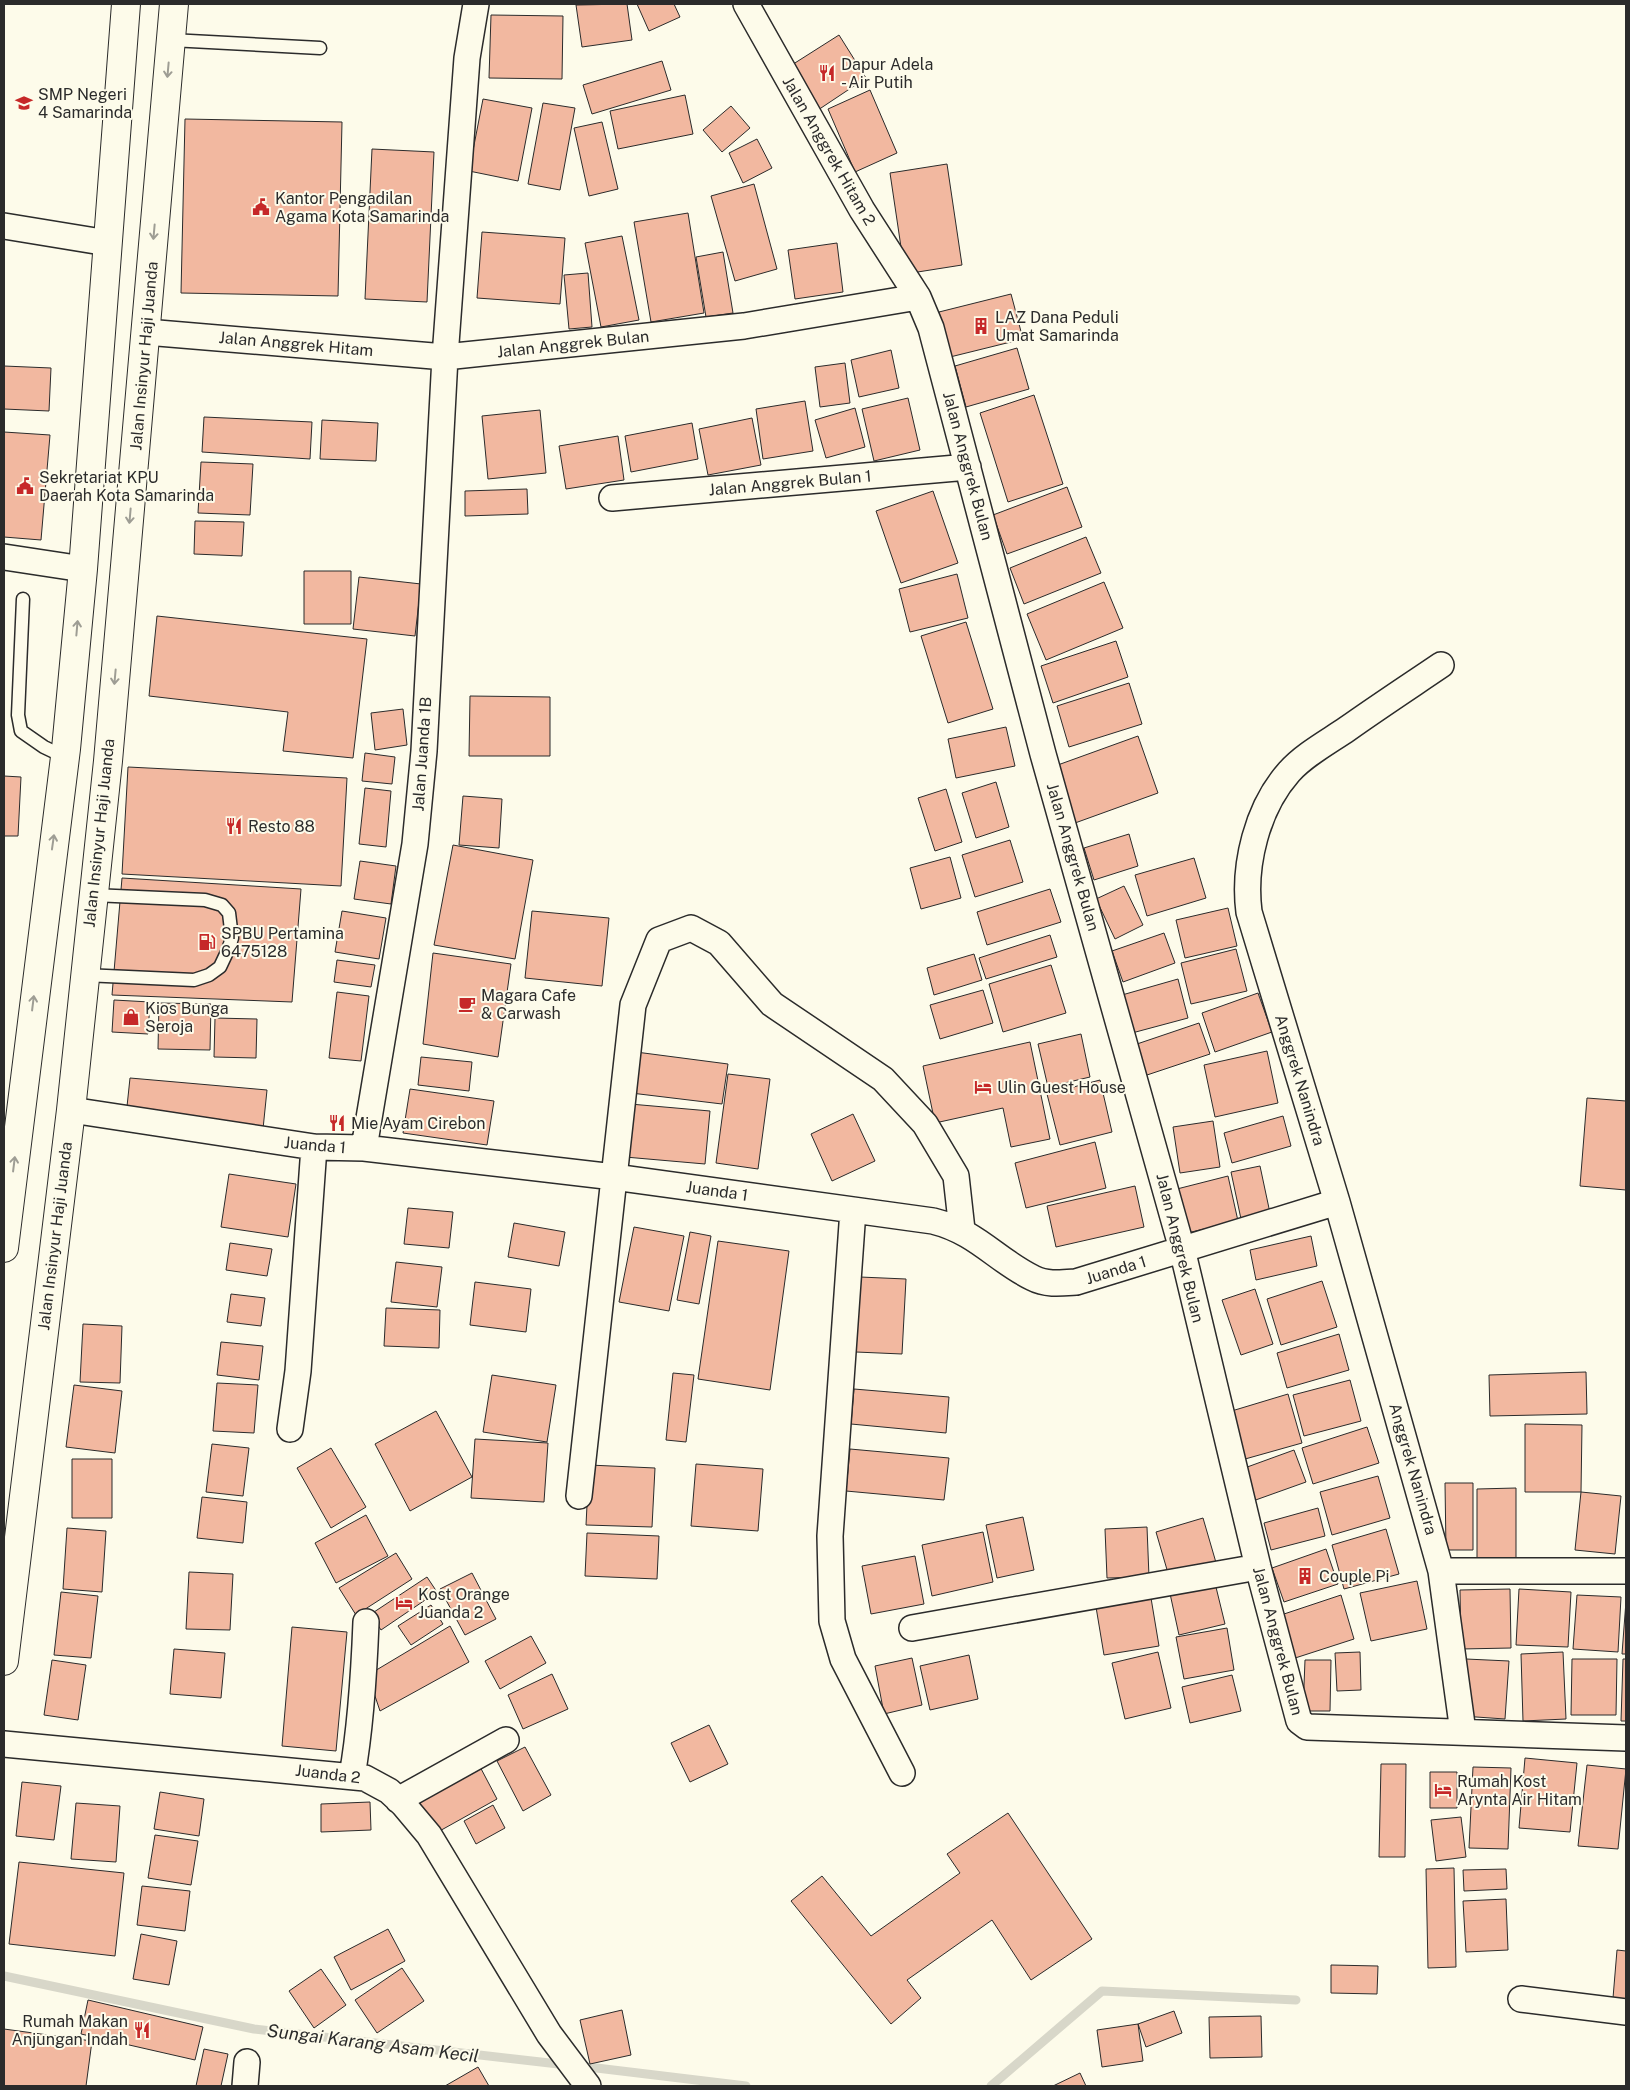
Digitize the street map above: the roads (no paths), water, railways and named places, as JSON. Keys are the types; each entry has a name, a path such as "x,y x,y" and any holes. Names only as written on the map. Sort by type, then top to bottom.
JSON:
{"highway":[{"path":"5,1230 65,757 83,569 126,4"},
{"name":"Jalan Insinyur Haji Juanda","path":"4,1661 71,1110 108,761 174,4"},
{"path":"65,757 108,761"}],"street":[{"name":"Jalan Juanda 1B","path":"364,1148 415,844 424,751 445,357 467,58 476,4"},
{"name":"Jalan Anggrek Hitam 2","path":"746,4 862,210 918,296"},
{"path":"4,226 108,243"},
{"name":"Jalan Anggrek Bulan","path":"445,357 744,326 918,296 931,328 1043,754 1182,1249 1258,1568 1283,1667 1301,1723 1307,1727 1463,1732"},
{"name":"Jalan Anggrek Hitam","path":"146,332 445,357"},
{"name":"Jalan Anggrek Bulan 1","path":"612,498 968,467"},
{"path":"4,557 83,569"},
{"name":"Anggrek Nanindra","path":"1441,665 1331,739 1290,770 1277,788 1252,848 1248,880 1249,912 1337,1202 1441,1571 1463,1732"},
{"path":"579,1496 633,1005 659,940 691,928 719,943 772,1004 883,1079 926,1124 956,1176 962,1230"},
{"name":"Juanda 1","path":"71,1110 314,1147 364,1148 614,1177 933,1221 962,1230 1034,1278 1052,1283 1076,1282 1337,1202"},
{"path":"290,1429 298,1371 314,1147"},
{"path":"854,1210 830,1536 832,1621 843,1659 902,1773"},
{"path":"912,1628 1258,1568"},
{"path":"1441,1571 1626,1571"},
{"path":"352,1776 363,1695 366,1622"},
{"path":"1463,1732 1626,1738"},
{"path":"398,1800 506,1740"},
{"name":"Juanda 2","path":"4,1744 352,1776 375,1782 398,1800 429,1835 549,2034 588,2086"},
{"path":"1521,1999 1626,2012"}],"lane":[{"path":"171,40 320,48"},
{"path":"23,599 18,715 21,731 44,747 65,757"},
{"path":"84,975 176,980 200,979 220,967 232,938 228,914 222,905 205,900 93,894"}],"waterway":[{"name":"Sungai Karang Asam Kecil","path":"4,1976 254,2029 567,2065"},
{"name":"Sungai Karang Asam Kecil","path":"991,2086 1102,1991 1296,2000"},
{"name":"Sungai Karang Asam Kecil","path":"580,2066 746,2086"}],"place":[{"name":"Dapur Adela - Air Putih","path":"827,73"},
{"name":"SMP Negeri 4 Samarinda","path":"24,103"},
{"name":"Kantor Pengadilan Agama Kota Samarinda","path":"261,207"},
{"name":"LAZ Dana Peduli Umat Samarinda","path":"981,326"},
{"name":"Sekretariat KPU Daerah Kota Samarinda","path":"25,486"},
{"name":"Resto 88","path":"234,826"},
{"name":"SPBU Pertamina 6475128","path":"207,942"},
{"name":"Magara Cafe & Carwash","path":"467,1004"},
{"name":"Kios Bunga Seroja","path":"131,1017"},
{"name":"Ulin Guest House","path":"983,1087"},
{"name":"Mie Ayam Cirebon","path":"337,1123"},
{"name":"Couple Pi","path":"1305,1576"},
{"name":"Kost Orange Juanda 2","path":"404,1603"},
{"name":"Rumah Kost Arynta Air Hitam","path":"1443,1790"},
{"name":"Rumah Makan Anjungan Indah","path":"142,2030"}]}
